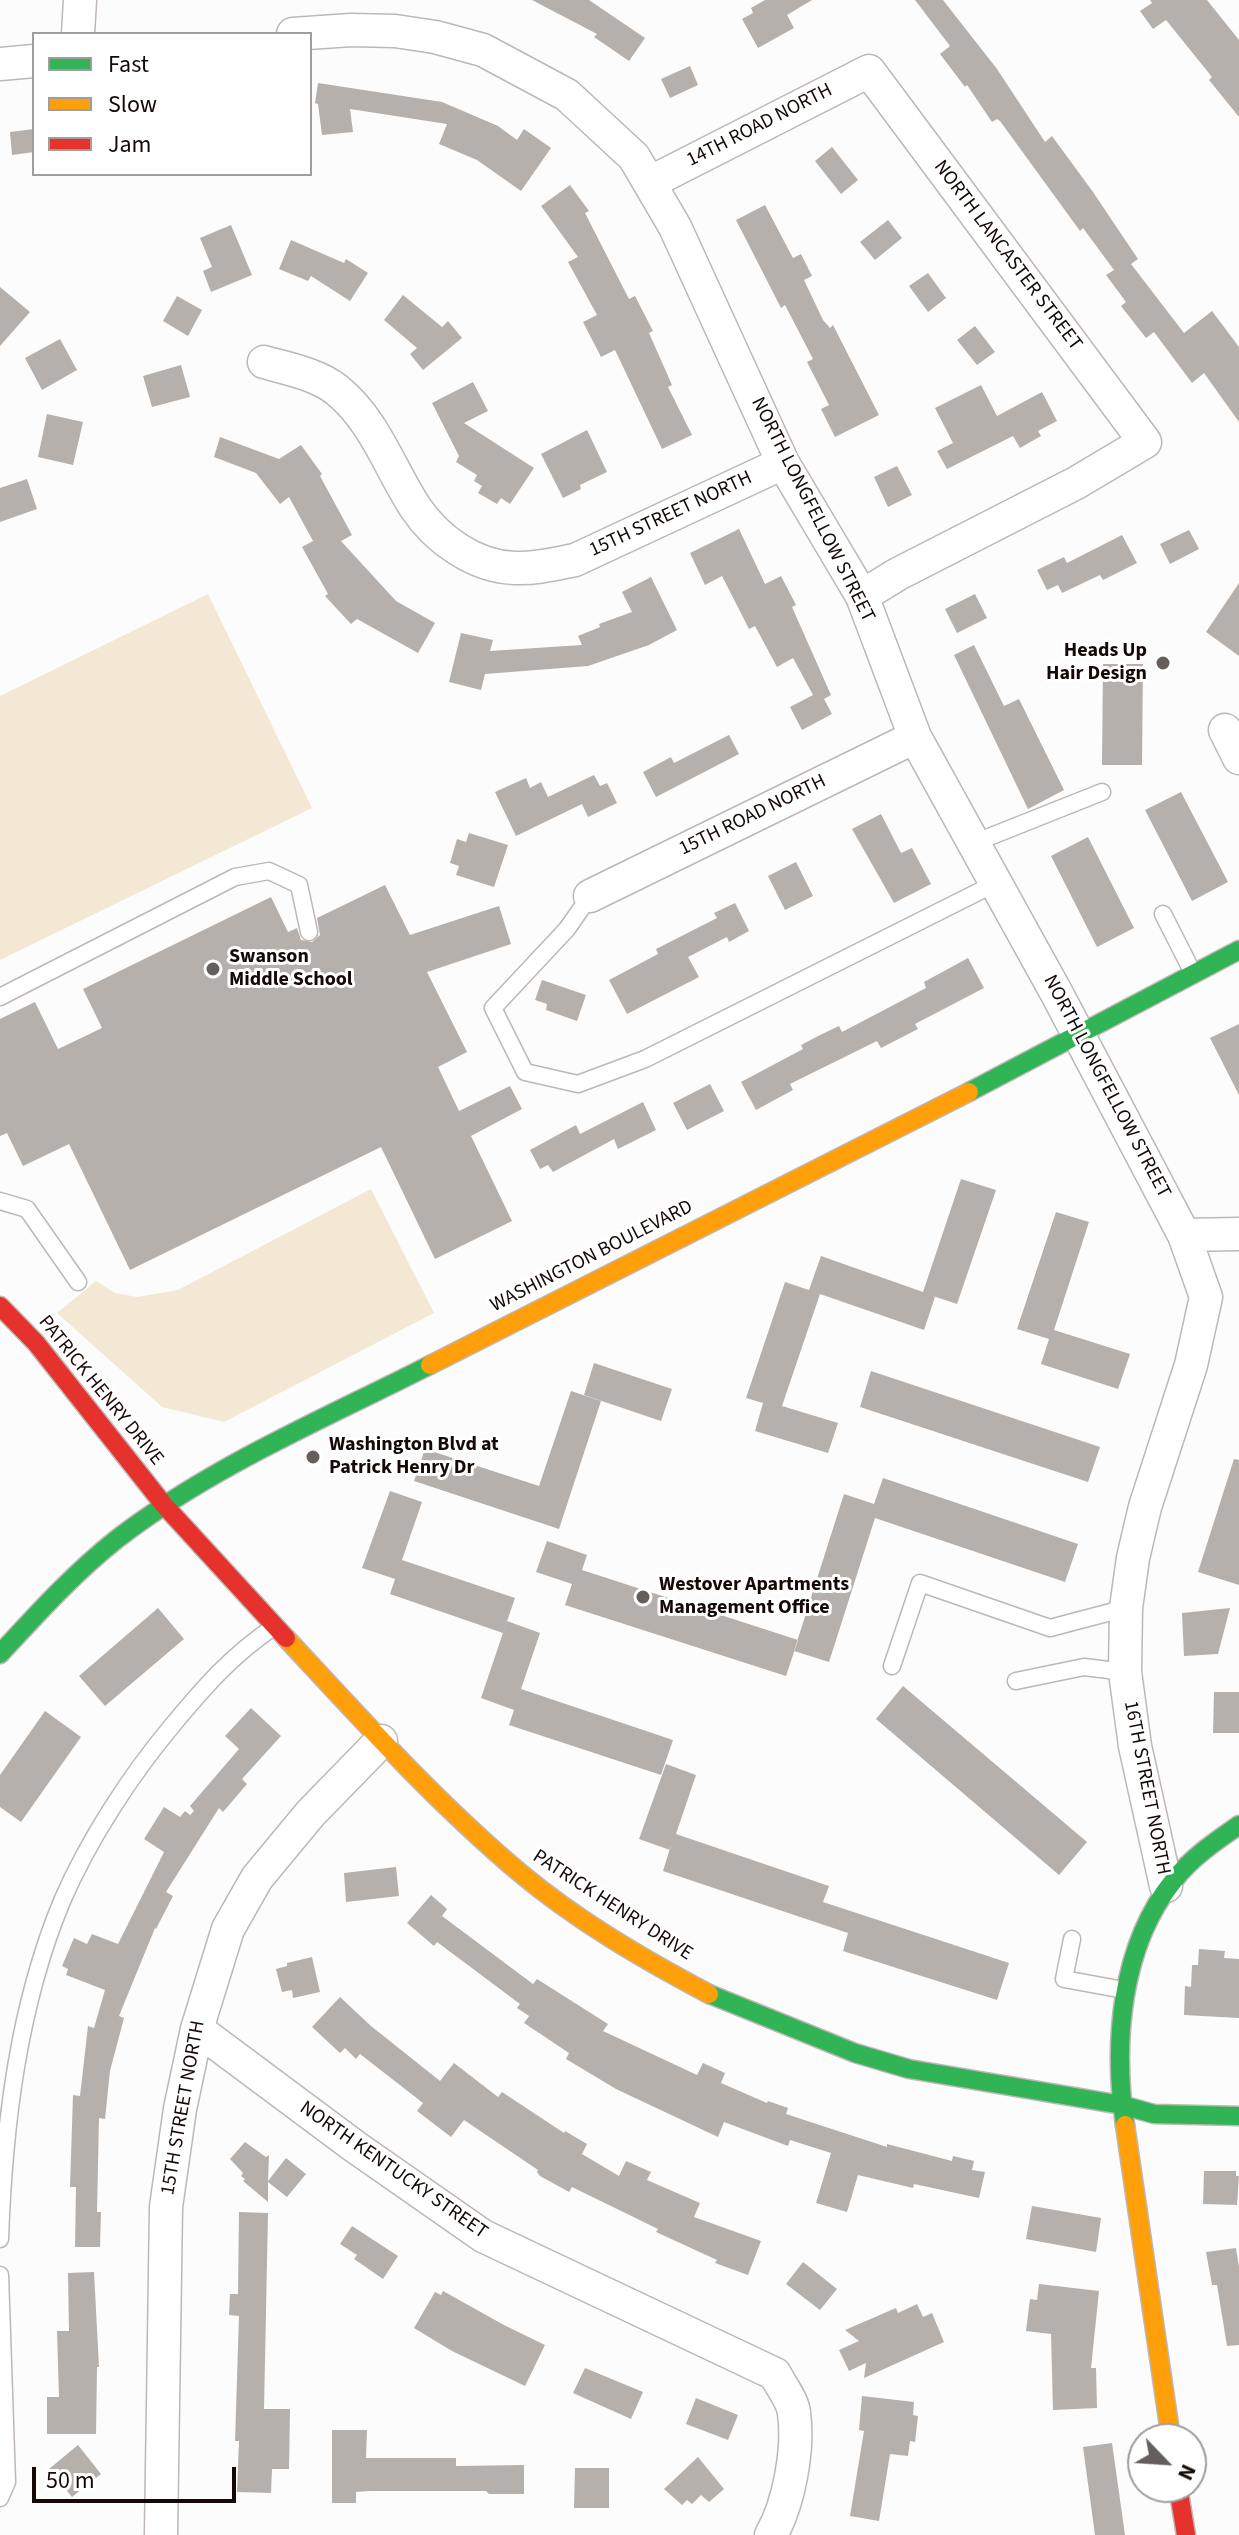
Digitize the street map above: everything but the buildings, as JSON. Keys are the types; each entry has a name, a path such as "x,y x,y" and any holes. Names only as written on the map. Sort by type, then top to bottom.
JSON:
{"street":[{"path":"78,32 80,0"},
{"name":"NORTH LONGFELLOW STREET","path":"312,33 395,31 435,37 483,50 567,95 634,157 675,227 783,463 862,596 915,737 1079,1034 1184,1235"},
{"path":"0,64 32,61"},
{"name":"14TH ROAD NORTH","path":"651,182 869,71"},
{"name":"NORTH LANCASTER STREET","path":"862,596 1076,483 1145,442 869,71"},
{"name":"15TH STREET NORTH","path":"264,362 314,377 336,389 361,414 414,506 432,529 477,560 512,569 575,560 783,463"},
{"name":"15TH ROAD NORTH","path":"590,896 915,737"},
{"name":"WASHINGTON BOULEVARD","path":"0,1654 48,1602 114,1542 164,1505 217,1473 1239,950"},
{"path":"1184,1235 1239,1234"},
{"name":"16TH STREET NORTH","path":"1169,2423 1122,2105 1119,2060 1124,1990 1140,1939 1166,1886 1138,1760 1125,1672 1126,1608 1145,1507 1191,1365 1206,1297 1184,1235"},
{"name":"PATRICK HENRY DRIVE","path":"0,1306 36,1343 164,1505"},
{"name":"PATRICK HENRY DRIVE","path":"57,1400 164,1505 381,1741 466,1825 521,1874 651,1963 725,2002 805,2035 909,2069 1054,2096 1122,2105 1154,2114 1239,2116"},
{"name":"15TH STREET NORTH","path":"161,2535 166,2207 180,2109 197,2029 228,1929 257,1878 310,1814 381,1741"},
{"path":"1166,1886 1196,1857 1239,1825"},
{"name":"NORTH KENTUCKY STREET","path":"197,2029 354,2146 483,2236 775,2374 794,2411 793,2454 787,2499 771,2535"},
{"name":"PATRICK HENRY DRIVE","path":"1122,2105 1154,2098 1225,2097"},
{"path":"1181,2503 1186,2535"}],"lane":[{"path":"974,843 1102,792"},
{"path":"0,997 235,877 269,871 299,885 309,932"},
{"path":"590,896 567,929 493,1008 525,1072 578,1084 645,1059 996,883"},
{"path":"1163,914 1193,973"},
{"path":"0,1201 27,1209 78,1282"},
{"path":"892,1666 920,1583 1050,1628 1126,1608"},
{"path":"0,2239 6,2137 15,2068 37,1977 63,1901 130,1780 155,1746 238,1652 276,1625"},
{"path":"1016,1681 1084,1667 1125,1672"},
{"path":"1072,1939 1064,1979 1124,1990"},
{"path":"0,2275 7,2482 0,2498"}],"shaded area":[{"path":"208,594 312,808 0,960 0,696"},
{"path":"371,1189 434,1313 224,1422 162,1407 57,1313 96,1281 115,1293 137,1297 178,1290"}],"traffic: fast":[{"path":"969,1092 1239,950"},
{"path":"0,1654 86,1566 153,1513 269,1445 430,1365"},
{"path":"1125,2125 1121,2094 1121,2029 1132,1965 1142,1935 1156,1906 1181,1872 1239,1825"},
{"path":"709,1994 855,2053 909,2069 1122,2105 1154,2114 1239,2116"}],"traffic: slow":[{"path":"430,1365 969,1092"},
{"path":"286,1638 428,1788 519,1872 611,1938 709,1994"},
{"path":"1125,2125 1169,2423"}],"traffic: jam":[{"path":"0,1306 36,1343 164,1505 286,1638"},
{"path":"1181,2503 1186,2535"}],"place":[{"name":"Heads Up Hair Design","path":"1163,663"},
{"name":"Swanson Middle School","path":"213,969"},
{"name":"Washington Blvd at Patrick Henry Dr","path":"313,1457"},
{"name":"Westover Apartments Management Office","path":"643,1597"}]}
